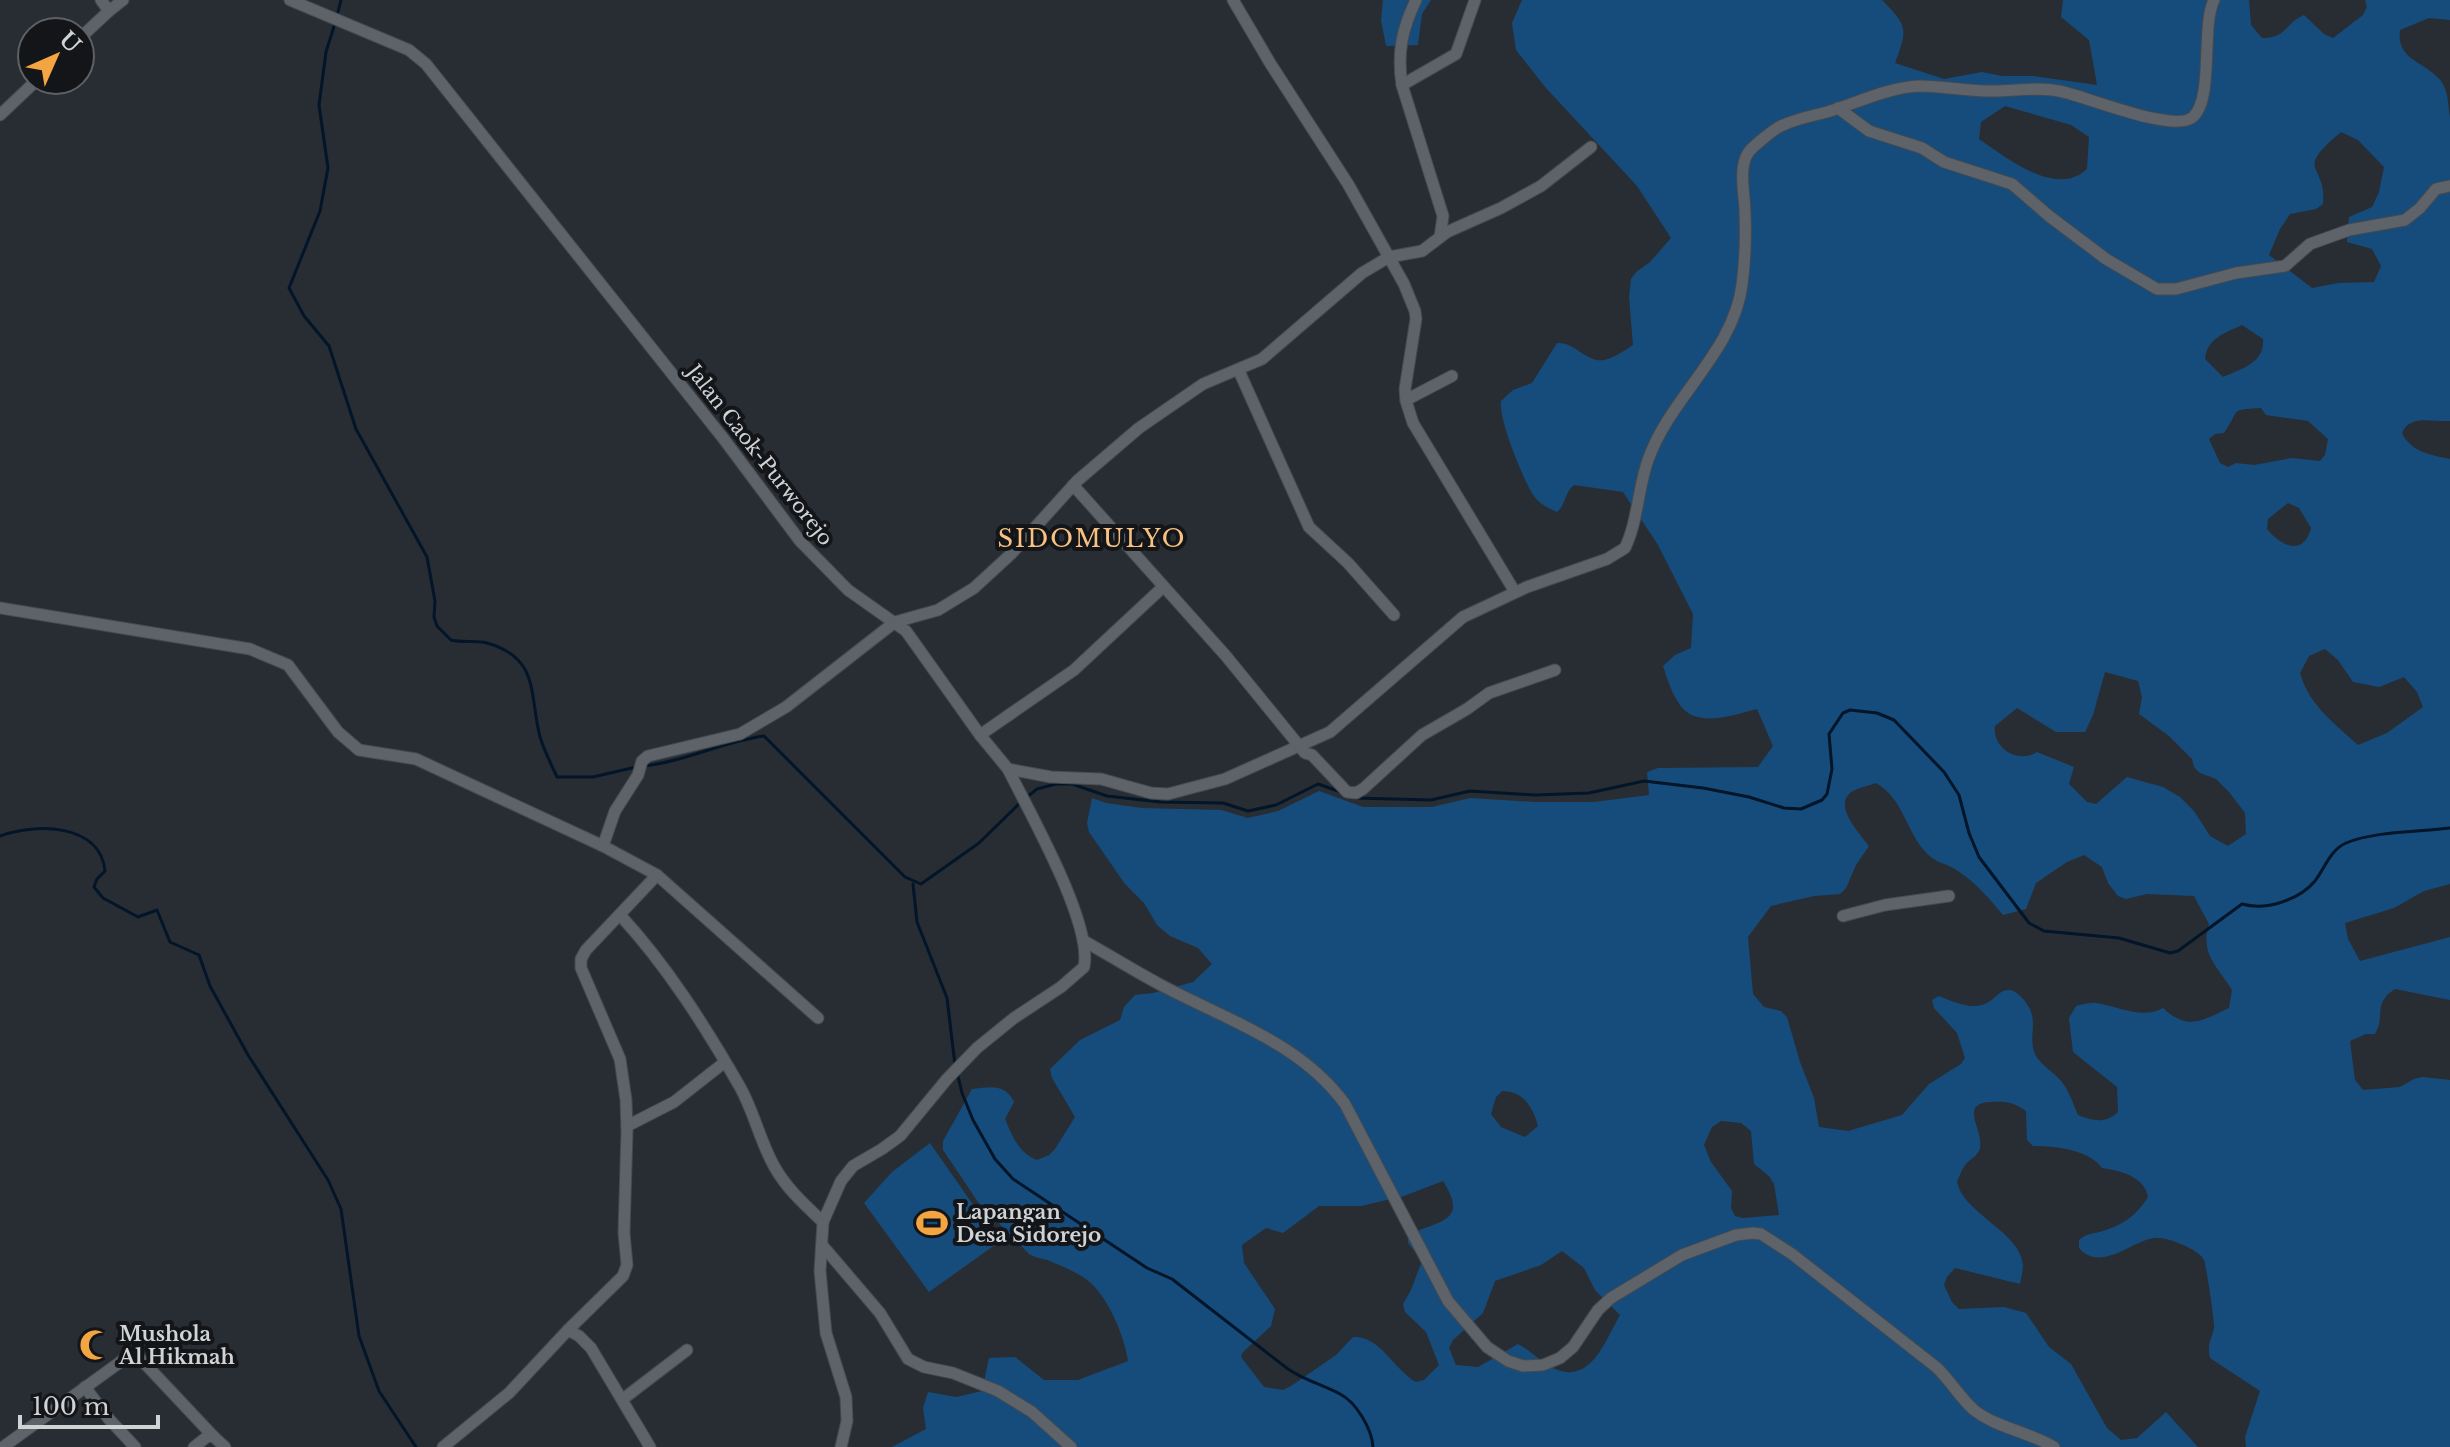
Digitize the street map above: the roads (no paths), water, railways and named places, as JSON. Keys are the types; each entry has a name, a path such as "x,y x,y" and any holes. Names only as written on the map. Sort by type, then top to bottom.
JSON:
{"street":[{"path":"101,0 109,11"},
{"path":"96,23 123,0"},
{"name":"Jalan Caok-Purworejo","path":"290,0 409,50 426,64 723,438 800,541 848,590 906,631 1008,769 1029,808 1080,925 1084,941"},
{"path":"1233,0 1348,184 1415,311 1407,363 1406,400 1413,423 1515,592"},
{"path":"1416,0 1400,40 1403,84 1443,216 1443,235"},
{"path":"1403,84 1456,54 1475,0"},
{"path":"1008,769 1051,777 1101,779 1151,793 1168,794 1225,779 1330,732 1463,617 1515,592 1607,559 1625,548 1648,459 1671,416 1720,345 1741,294 1745,213 1743,171 1748,153 1779,127 1891,91 1919,86 1989,91 2058,91 2151,119 2172,123 2187,121 2197,112 2200,103 2214,0"},
{"path":"0,115 20,96"},
{"path":"1838,108 1869,131 1922,148 1944,162 2012,184 2106,259 2157,289 2176,289 2236,273 2285,266 2310,244 2349,230 2405,220 2436,189 2450,186"},
{"path":"603,846 621,798 648,756 740,734 786,707 895,622 938,610 974,588 1011,554 1073,485 1139,428 1203,384 1239,371 1280,347 1362,273 1389,257 1422,251 1459,226 1481,218 1541,186 1591,147"},
{"path":"1239,371 1309,527 1348,563 1394,615"},
{"path":"1406,400 1452,376"},
{"path":"1073,485 1226,656 1305,753 1312,755 1347,792 1360,791 1422,735 1489,693 1555,670"},
{"path":"980,735 1081,665 1163,587"},
{"path":"0,608 250,649 270,655 288,665 338,732 359,750 416,759 603,846 657,875 818,1018"},
{"path":"445,1446 509,1393 626,1270 624,1162 627,1126 620,1059 580,963 586,950 657,875"},
{"path":"1843,916 1885,905 1949,896"},
{"path":"620,915 655,953 725,1062 742,1090 774,1166 793,1192 823,1222"},
{"path":"841,1447 846,1433 846,1397 826,1333 821,1292 823,1222 846,1172 900,1136 947,1079 1014,1018 1081,971 1085,961 1084,941"},
{"path":"1084,941 1160,985 1251,1029 1288,1051 1331,1085 1345,1104 1448,1301 1487,1347 1508,1361 1523,1366 1543,1365 1560,1358 1573,1347 1598,1310 1611,1298 1682,1255 1736,1235 1761,1234 1792,1254 1936,1367 1974,1410 2054,1447"},
{"path":"627,1126 674,1102 725,1062"},
{"path":"822,1245 880,1313 903,1353 913,1364 953,1373 998,1391 1032,1412 1071,1447"},
{"path":"568,1330 591,1348 650,1447"},
{"path":"623,1399 687,1350"},
{"path":"3,1447 134,1352 225,1447"},
{"path":"85,1387 135,1447"},
{"path":"194,1447 208,1436 214,1437"}],"waterway":[{"path":"337,16 341,0"},
{"path":"335,23 326,52 319,105 328,168 320,211 289,288 304,316 329,346 356,429 427,557 437,626 451,640 483,642 504,650 524,668 540,737 557,777 593,777 636,767"},
{"path":"1355,798 1431,800 1470,791 1535,795 1589,793 1644,781 1703,788 1784,808 1801,809 1822,800 1827,794 1832,769 1829,734 1843,713 1850,710 1877,713 1894,720 1944,772 1959,795 1979,857 2029,923 2044,931 2119,938 2170,953 2178,951 2242,904 2271,905 2300,894 2315,881 2336,850 2346,843 2383,834 2450,828"},
{"path":"643,766 764,736 905,877 921,884 979,843 1021,802"},
{"path":"1027,797 1037,789 1072,784 1107,796 1160,802 1223,803 1248,811 1276,805 1318,784 1341,792"},
{"path":"0,836 31,829 79,835 92,843 101,855 105,871 94,887 103,898 138,917 157,910 170,942 199,955 210,986 248,1055 328,1180 341,1209 359,1336 379,1391 416,1447"},
{"path":"913,884 917,922 947,998 955,1065"},
{"path":"957,1072 973,1120 995,1159 1013,1179 1147,1268 1172,1279 1288,1369 1346,1398 1362,1417 1373,1447"}],"place":[{"name":"Lapangan Desa Sidorejo","path":"932,1223"},
{"name":"Mushola Al Hikmah","path":"95,1345"}],"district":[{"name":"SIDOMULYO","path":"1092,539"}]}
